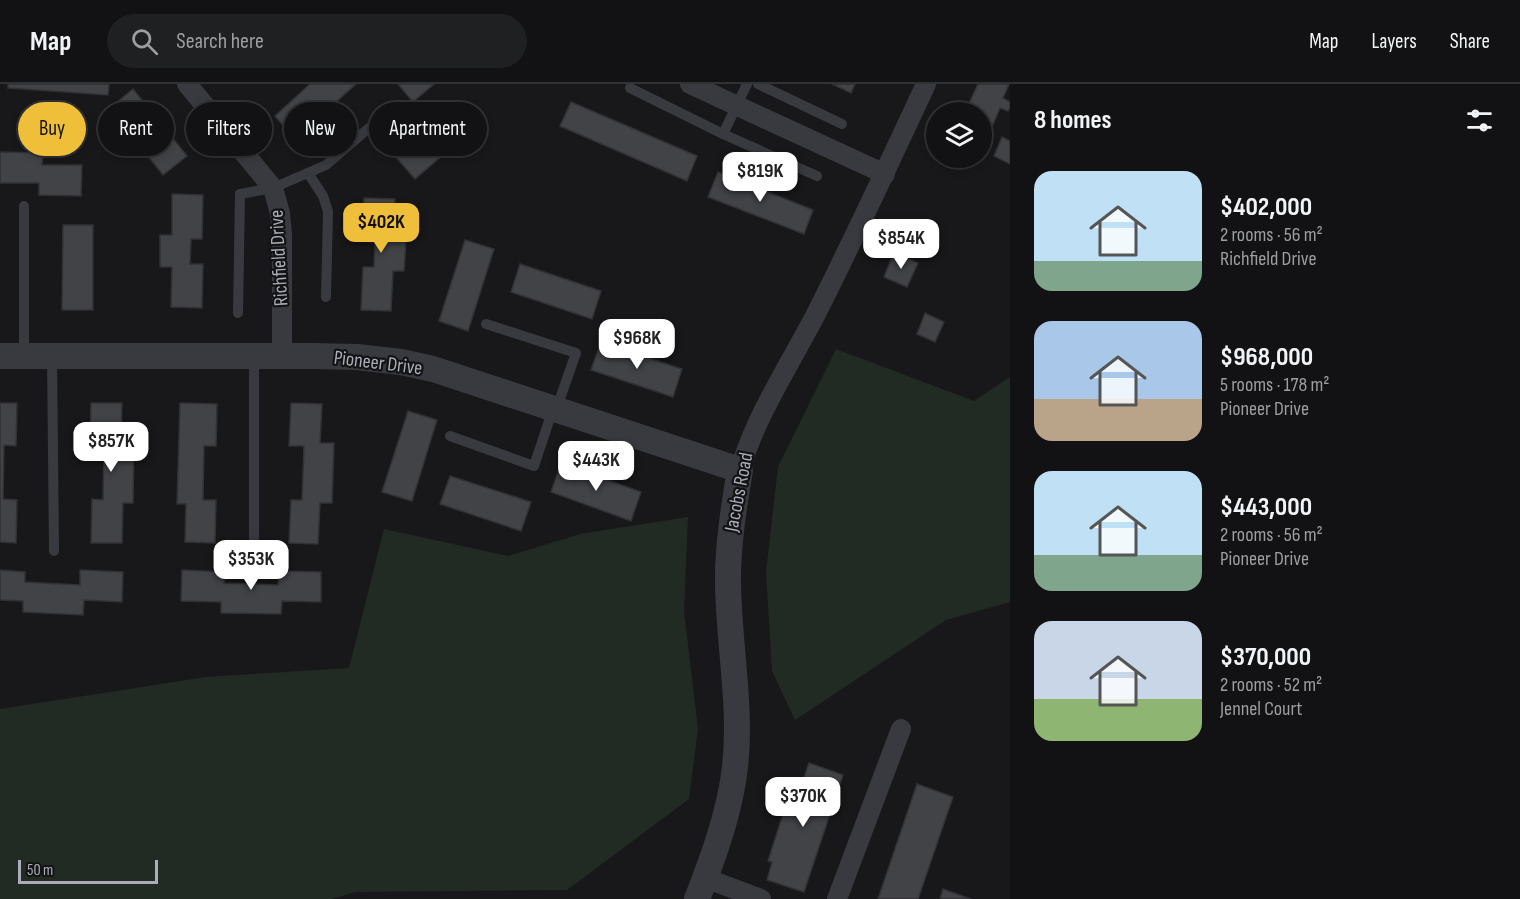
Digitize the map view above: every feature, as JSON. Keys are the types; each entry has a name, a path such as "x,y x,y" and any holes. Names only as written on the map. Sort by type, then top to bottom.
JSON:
{"street":[{"name":"Richfield Drive","path":"187,84 273,189 280,213 282,234 282,356"},
{"path":"690,84 885,174"},
{"name":"Jacobs Road","path":"701,888 725,816 735,768 736,720 728,579 729,543 740,470 747,446 885,174 926,84"},
{"name":"Pioneer Drive","path":"12,356 357,357 400,362 434,369 740,470"},
{"path":"837,899 901,729"},
{"path":"701,888 761,899"}],"lane":[{"path":"723,134 747,84"},
{"path":"758,84 842,124"},
{"path":"630,88 723,134 817,176"},
{"path":"238,313 240,194 273,189 326,165 369,128"},
{"path":"308,173 323,196 328,211 326,297"},
{"path":"12,356 24,206"},
{"path":"450,436 534,466 576,353 486,324"},
{"path":"52,356 54,551"},
{"path":"254,356 254,551"}],"shaded area":[{"path":"836,349 974,401 1010,377 1010,602 946,620 795,720 772,671 766,572 778,467"},
{"path":"688,517 684,611 698,729 689,799 567,890 355,892 332,899 0,899 0,709 206,677 349,668 384,529 508,556 580,534"}],"building":[{"path":"8,84 109,84 108,95 8,88"},
{"path":"310,84 356,84 336,102 290,102"},
{"path":"398,84 434,84 413,102"},
{"path":"832,84 855,84 851,93"},
{"path":"978,84 1009,84 1003,98 1010,102 1010,107 1008,111 1000,108 992,127 992,102 970,102"},
{"path":"133,89 143,102 117,102"},
{"path":"571,102 697,156 687,181 560,126"},
{"path":"284,108 284,126 275,116"},
{"path":"1002,137 1010,141 1010,164 994,156"},
{"path":"174,140 187,156 163,175 148,156 174,156"},
{"path":"0,152 18,152 18,156 43,156 42,165 82,165 81,196 39,195 39,183 0,183"},
{"path":"395,156 442,156 415,179"},
{"path":"718,172 813,210 804,234 708,197"},
{"path":"172,194 203,195 202,239 191,239 190,264 203,264 202,308 171,307 172,267 160,267 160,235 172,235"},
{"path":"364,198 395,199 393,239 406,240 404,271 393,271 391,311 361,310 363,267 374,267 375,242 362,241"},
{"path":"63,225 93,225 93,310 62,310"},
{"path":"465,240 494,249 468,331 439,321"},
{"path":"894,252 918,263 907,287 884,277"},
{"path":"520,264 601,291 592,319 511,292"},
{"path":"925,313 944,322 935,342 917,334"},
{"path":"601,342 682,369 673,397 591,370"},
{"path":"0,403 17,403 16,446 4,445 3,499 17,500 16,543 0,542"},
{"path":"91,403 122,403 121,442 134,442 133,503 123,503 122,543 91,543 92,499 103,500 104,446 90,446"},
{"path":"180,403 217,404 216,446 204,446 203,500 216,500 215,543 185,542 186,504 177,504"},
{"path":"291,403 322,404 320,443 334,443 332,503 320,503 318,544 289,543 291,500 302,500 304,446 289,446"},
{"path":"408,411 437,420 412,501 382,492"},
{"path":"561,463 641,492 631,521 551,492"},
{"path":"450,476 531,502 521,531 440,504"},
{"path":"0,570 25,572 25,582 80,585 80,570 123,572 122,602 84,600 83,615 23,612 23,601 0,600"},
{"path":"182,570 225,572 224,583 278,585 279,571 321,572 321,602 282,601 281,614 221,613 221,602 181,601"},
{"path":"809,763 843,775 804,892 767,880 772,862 768,861 789,795 797,798"},
{"path":"917,784 953,797 918,899 878,899"},
{"path":"943,889 971,899 940,899"}]}
